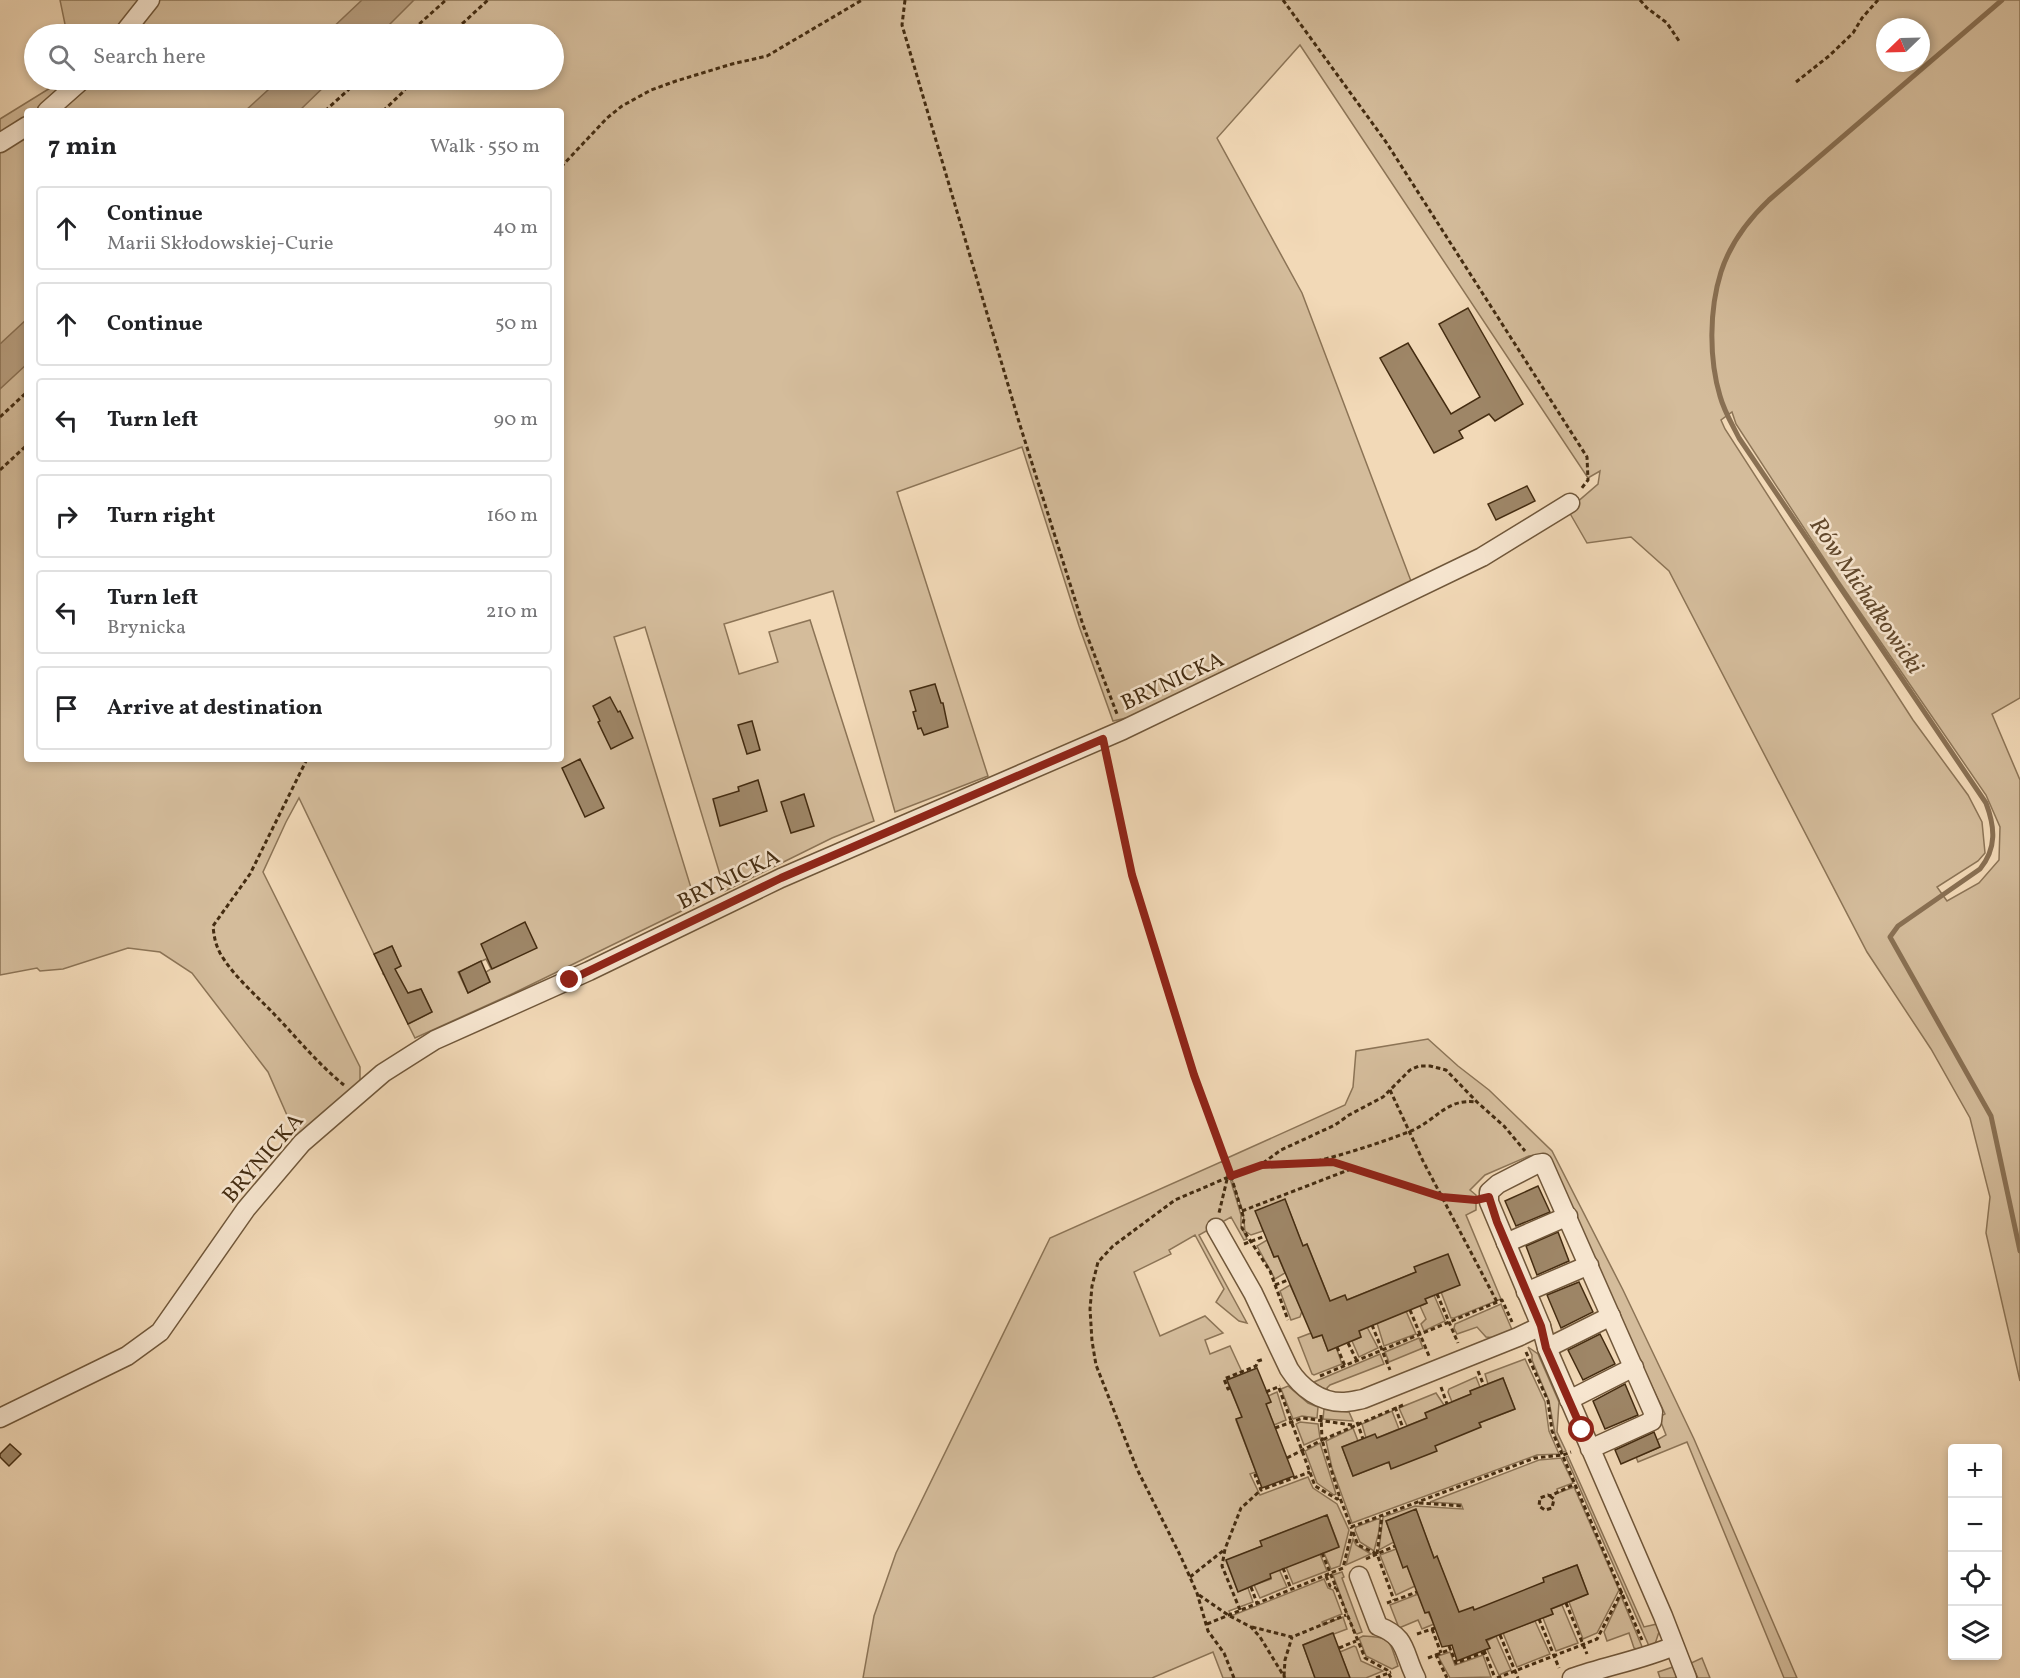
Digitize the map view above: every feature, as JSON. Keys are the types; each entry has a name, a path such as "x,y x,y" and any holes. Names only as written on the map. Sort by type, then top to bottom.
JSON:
{"street":[{"path":"131,24 150,0"},
{"path":"50,108 71,90"},
{"path":"0,143 24,128"},
{"name":"BRYNICKA","path":"0,1418 127,1356 160,1332 246,1209 302,1143 383,1073 435,1041 590,971 781,878 1123,730 1482,557 1570,503"},
{"path":"1590,1449 1652,1421 1653,1412 1543,1163 1498,1184 1489,1192 1489,1197 1541,1326 1546,1348 1687,1678"},
{"path":"1506,1243 1568,1216"},
{"path":"1216,1228 1253,1293 1289,1369 1302,1385 1321,1398 1343,1402 1363,1399 1522,1344 1541,1326"},
{"path":"1526,1292 1589,1264"},
{"path":"1546,1348 1611,1316"},
{"path":"1569,1400 1634,1367"},
{"path":"1359,1576 1378,1626 1395,1633 1401,1641 1407,1671"},
{"path":"1572,1678 1593,1670 1649,1656 1674,1646"}],"path":[{"path":"419,24 446,0"},
{"path":"462,24 488,0"},
{"path":"564,164 607,118 622,106 651,90 732,64 767,56 862,0"},
{"path":"905,0 902,25 1019,422 1083,625 1123,730"},
{"path":"1283,0 1386,142 1587,457 1588,480 1570,503"},
{"path":"1640,0 1667,23 1679,41"},
{"path":"1796,82 1853,33 1862,18 1878,0"},
{"path":"328,108 348,90"},
{"path":"386,108 404,90"},
{"path":"0,417 24,395"},
{"path":"0,470 24,448"},
{"path":"1103,739 1132,875 1194,1075 1242,1211 1244,1219 1242,1228 1251,1239 1265,1236"},
{"path":"306,762 250,874 213,926 214,942 237,975 297,1038 320,1066 357,1095"},
{"path":"1262,1165 1281,1150 1335,1125 1348,1115 1383,1097 1410,1070 1419,1066 1446,1070 1504,1126 1538,1164"},
{"path":"1390,1089 1442,1197 1497,1302"},
{"path":"1310,1163 1362,1149 1410,1131 1457,1102 1477,1102"},
{"path":"1234,1678 1224,1653 1208,1630 1197,1593 1137,1468 1096,1365 1092,1341 1092,1286 1098,1263 1113,1246 1175,1200 1229,1175 1262,1165 1333,1162 1442,1197 1476,1200 1489,1197"},
{"path":"1242,1211 1352,1169"},
{"path":"1216,1228 1229,1175"},
{"path":"1275,1285 1288,1280"},
{"path":"1437,1294 1454,1332"},
{"path":"1311,1380 1502,1300 1548,1401 1552,1431 1649,1656"},
{"path":"1410,1310 1424,1344"},
{"path":"1372,1325 1386,1361"},
{"path":"1348,1343 1357,1361"},
{"path":"1337,1347 1344,1366"},
{"path":"1230,1388 1228,1389 1224,1379 1256,1366 1258,1361 1268,1357"},
{"path":"1470,1378 1489,1370"},
{"path":"1479,1374 1484,1386"},
{"path":"1275,1377 1281,1386 1315,1486 1337,1499 1340,1498"},
{"path":"1432,1393 1451,1385"},
{"path":"1266,1392 1281,1386"},
{"path":"1442,1389 1448,1404"},
{"path":"1287,1458 1356,1423 1404,1404"},
{"path":"1395,1408 1403,1428"},
{"path":"1275,1428 1303,1418 1356,1423"},
{"path":"1321,1420 1322,1440 1358,1545 1377,1554 1395,1546"},
{"path":"1356,1423 1363,1439"},
{"path":"1352,1529 1535,1458 1563,1455"},
{"path":"1240,1610 1222,1566 1225,1550 1241,1508 1261,1490 1310,1472"},
{"path":"1257,1474 1261,1490"},
{"path":"1550,1496 1554,1499 1552,1508 1545,1510 1539,1506 1540,1498 1550,1496 1575,1484"},
{"path":"1418,1503 1462,1506"},
{"path":"1377,1554 1382,1516"},
{"path":"1206,1624 1343,1568 1352,1529"},
{"path":"1190,1577 1225,1550"},
{"path":"1322,1553 1365,1658 1387,1670 1391,1678"},
{"path":"1371,1556 1375,1566"},
{"path":"1283,1568 1291,1589"},
{"path":"1326,1576 1330,1586 1336,1588"},
{"path":"1251,1587 1257,1603"},
{"path":"1376,1678 1389,1673 1407,1671 1450,1647 1456,1663 1485,1652 1496,1678 1597,1639 1622,1591"},
{"path":"1371,1609 1417,1592"},
{"path":"1197,1593 1228,1615 1251,1627 1292,1637 1346,1615"},
{"path":"1566,1603 1583,1645"},
{"path":"1539,1619 1554,1656"},
{"path":"1251,1627 1260,1637 1284,1678"},
{"path":"1424,1632 1434,1629 1441,1653"},
{"path":"1500,1635 1518,1678"},
{"path":"1284,1678 1285,1660 1292,1637"},
{"path":"1339,1648 1356,1638"},
{"path":"1436,1655 1447,1678"}],"shaded area":[{"path":"60,0 2020,0 2020,698 1992,714 2020,780 2020,1381 1986,1233 1990,1197 1970,1118 1931,1049 1867,952 1669,571 1631,537 1587,543 1568,510 1598,484 1600,471 1588,478 1300,45 1217,138 1302,293 1414,589 1135,716 1113,721 1079,626 1022,447 897,492 988,776 895,812 833,591 724,624 739,674 778,662 769,632 810,620 874,821 832,838 725,891 645,627 614,637 696,904 514,993 415,1038 408,1024 432,1012 421,989 408,993 383,974 401,966 392,946 374,954 299,798 263,872 360,1067 360,1082 297,1138 268,1072 192,973 160,952 128,948 63,969 40,971 37,968 0,975 0,119 47,90 564,90 564,24 65,24","holes":["1732,412 1736,424 1838,580 1986,795 2000,827 1999,860 1979,883 1947,901 1937,887 1978,861 1985,853 1982,822 1968,795 1913,720 1721,420","486,959 491,969 486,972 490,982 468,993 458,972"]},
{"path":"362,0 414,0 390,24 337,24"},
{"path":"268,90 321,90 302,108 248,108"},
{"path":"24,322 24,367 0,389 0,344"},
{"path":"1428,1039 1489,1090 1552,1151 1623,1290 1694,1439 1797,1678 1784,1678 1687,1442 1638,1462 1636,1457 1660,1447 1657,1440 1666,1435 1659,1417 1665,1414 1544,1159 1535,1155 1529,1156 1485,1175 1470,1190 1476,1195 1476,1210 1466,1215 1501,1299 1454,1318 1451,1318 1441,1292 1416,1272 1347,1300 1330,1301 1307,1244 1303,1246 1285,1200 1256,1211 1263,1231 1251,1235 1245,1231 1243,1212 1225,1159 1345,1105 1353,1087 1356,1051"},
{"path":"1223,1161 1241,1215 1241,1226 1247,1239 1244,1240 1231,1217 1199,1235 1247,1323 1239,1321 1216,1302 1224,1289 1195,1235 1169,1250 1171,1254 1134,1272 1160,1336 1205,1316 1223,1333 1205,1340 1210,1354 1230,1346 1243,1374 1227,1381 1242,1417 1236,1420 1256,1472 1250,1474 1260,1495 1308,1477 1313,1488 1337,1504 1349,1530 1340,1566 1331,1569 1324,1553 1339,1546 1327,1515 1261,1541 1262,1546 1226,1561 1238,1591 1248,1588 1253,1602 1229,1611 1231,1616 1324,1579 1328,1588 1333,1590 1342,1614 1322,1622 1323,1625 1343,1617 1347,1629 1303,1645 1315,1678 1223,1678 1213,1652 1152,1678 863,1678 874,1616 896,1553 1050,1238"},
{"path":"1267,1240 1274,1257 1278,1256 1285,1273 1275,1279 1257,1246"},
{"path":"1290,1285 1302,1311 1300,1317 1291,1320 1280,1291"},
{"path":"1434,1295 1445,1321 1424,1331 1421,1324 1426,1319 1420,1306 1427,1303 1425,1298"},
{"path":"1501,1304 1513,1332 1496,1338 1486,1337 1477,1327 1457,1334 1455,1324"},
{"path":"1406,1311 1416,1334 1384,1346 1377,1323"},
{"path":"1367,1327 1378,1348 1359,1357 1352,1341 1361,1337 1359,1331"},
{"path":"1311,1333 1313,1338 1322,1335 1328,1350 1336,1347 1342,1364 1312,1374 1298,1338"},
{"path":"1419,1338 1423,1348 1389,1362 1385,1352"},
{"path":"1528,1347 1538,1354 1559,1402 1557,1432 1566,1451 1563,1452 1555,1434 1549,1401"},
{"path":"1380,1354 1384,1364 1330,1385 1327,1388 1328,1392 1314,1382"},
{"path":"1525,1359 1545,1402 1549,1431 1559,1454 1537,1455 1352,1523 1332,1468 1326,1441 1353,1428 1358,1441 1342,1447 1353,1476 1386,1463 1389,1463 1391,1468 1434,1445 1481,1426 1479,1423 1515,1409 1503,1378 1488,1384 1485,1374"},
{"path":"1476,1377 1480,1387 1470,1391 1471,1394 1452,1402 1449,1389"},
{"path":"1288,1386 1308,1403 1318,1407 1317,1418 1302,1416 1293,1419 1281,1389"},
{"path":"1277,1392 1286,1420 1274,1425 1266,1404 1271,1402 1268,1396"},
{"path":"1436,1393 1444,1405 1425,1413 1427,1418 1407,1426 1399,1408"},
{"path":"1324,1409 1349,1412 1353,1421 1323,1419"},
{"path":"1392,1411 1399,1429 1377,1438 1366,1438 1362,1424"},
{"path":"1300,1422 1318,1424 1320,1438 1304,1445 1296,1424"},
{"path":"1320,1443 1336,1494 1334,1495 1317,1483 1305,1451"},
{"path":"1568,1456 1644,1627 1657,1624 1659,1632 1655,1644 1649,1646 1566,1457"},
{"path":"1561,1458 1573,1483 1557,1489 1558,1493 1574,1487 1619,1590 1597,1633 1583,1639 1569,1602 1588,1594 1577,1565 1543,1578 1545,1583 1475,1611 1473,1607 1459,1613 1437,1557 1434,1558 1416,1510 1386,1521 1394,1542 1379,1550 1383,1517 1415,1506 1463,1509 1461,1504 1430,1502 1539,1460"},
{"path":"1380,1518 1374,1551 1360,1542 1355,1530 1356,1527"},
{"path":"1353,1539 1356,1545 1371,1554 1346,1565"},
{"path":"1396,1549 1404,1567 1407,1566 1415,1586 1396,1595 1380,1555"},
{"path":"1320,1554 1327,1571 1293,1584 1286,1567"},
{"path":"1279,1569 1287,1587 1260,1598 1254,1585 1271,1579 1269,1573"},
{"path":"1342,1572 1344,1577 1342,1578 1362,1632 1357,1634 1354,1632 1333,1575"},
{"path":"1418,1594 1425,1612 1428,1612 1434,1624 1422,1629 1418,1620 1399,1628 1390,1605"},
{"path":"1621,1596 1643,1649 1634,1648 1629,1633 1607,1641 1604,1632"},
{"path":"1562,1605 1578,1643 1556,1651 1543,1618 1553,1614 1551,1609"},
{"path":"1535,1621 1550,1654 1517,1667 1503,1633"},
{"path":"1496,1636 1511,1670 1499,1675 1487,1649 1490,1648 1487,1641"},
{"path":"1379,1637 1388,1642 1398,1666 1392,1669 1366,1656 1359,1638"},
{"path":"1354,1646 1361,1661 1383,1671 1366,1678 1350,1678 1340,1652"},
{"path":"1450,1652 1455,1665 1483,1655 1491,1677 1450,1678 1438,1656"},
{"path":"1702,1658 1710,1678 1698,1678 1691,1663"},
{"path":"1673,1667 1677,1674 1675,1678 1660,1678 1658,1672"}],"building":[{"path":"1468,308 1523,404 1495,421 1489,414 1459,431 1463,438 1434,453 1380,358 1408,343 1451,414 1480,397 1439,324"},
{"path":"1527,486 1535,501 1496,520 1488,504"},
{"path":"935,684 941,703 943,703 948,727 924,735 921,728 918,729 910,691"},
{"path":"610,697 618,712 620,711 633,738 611,749 593,706"},
{"path":"752,721 760,750 747,754 738,725"},
{"path":"580,759 604,808 585,817 562,768"},
{"path":"758,780 767,811 720,826 713,799 739,791 738,787"},
{"path":"804,794 814,826 791,833 781,802"},
{"path":"525,922 537,948 492,969 481,944"},
{"path":"392,946 401,966 395,969 408,993 421,989 432,1012 408,1024 374,954"},
{"path":"481,961 490,982 468,993 459,972"},
{"path":"1538,1186 1550,1212 1516,1226 1505,1201"},
{"path":"1285,1199 1303,1246 1307,1244 1330,1301 1345,1295 1347,1300 1416,1272 1414,1267 1448,1254 1460,1285 1425,1299 1427,1303 1359,1331 1361,1337 1328,1351 1322,1335 1313,1338 1278,1256 1274,1257 1255,1211"},
{"path":"1558,1232 1569,1261 1537,1275 1526,1246"},
{"path":"1579,1282 1593,1312 1561,1328 1547,1295"},
{"path":"1600,1334 1615,1364 1583,1380 1568,1350"},
{"path":"1257,1368 1271,1402 1266,1404 1294,1476 1262,1488 1236,1419 1242,1417 1227,1380"},
{"path":"1503,1378 1515,1409 1479,1423 1481,1427 1435,1446 1437,1451 1391,1469 1389,1462 1353,1476 1342,1447 1375,1434 1377,1438 1427,1418 1425,1413"},
{"path":"1625,1384 1638,1415 1605,1429 1593,1401"},
{"path":"1654,1432 1660,1447 1621,1464 1615,1450"},
{"path":"10,1444 21,1454 9,1466 0,1454"},
{"path":"1416,1509 1434,1558 1437,1556 1459,1612 1473,1607 1474,1610 1544,1582 1543,1578 1577,1565 1588,1594 1551,1609 1553,1614 1486,1640 1490,1648 1457,1661 1452,1645 1442,1647 1429,1612 1425,1613 1407,1566 1403,1568 1386,1521"},
{"path":"1327,1515 1339,1547 1270,1574 1271,1578 1238,1592 1226,1560 1262,1546 1260,1541"},
{"path":"1333,1633 1350,1678 1315,1678 1303,1645"}],"waterway":[{"name":"Rów Michałkowicki","path":"2002,0 1769,200 1754,216 1740,233 1721,272 1714,302 1712,351 1720,396 1739,438 1986,803 1993,829 1992,845 1986,861 1980,869 1898,926 1890,937 1991,1116 2020,1251"}],"route":[{"path":"570,980 781,878 1103,739 1132,875 1194,1075 1231,1176 1262,1165 1333,1162 1442,1197 1476,1200 1489,1197 1497,1222 1541,1326 1546,1348 1582,1430"}]}
